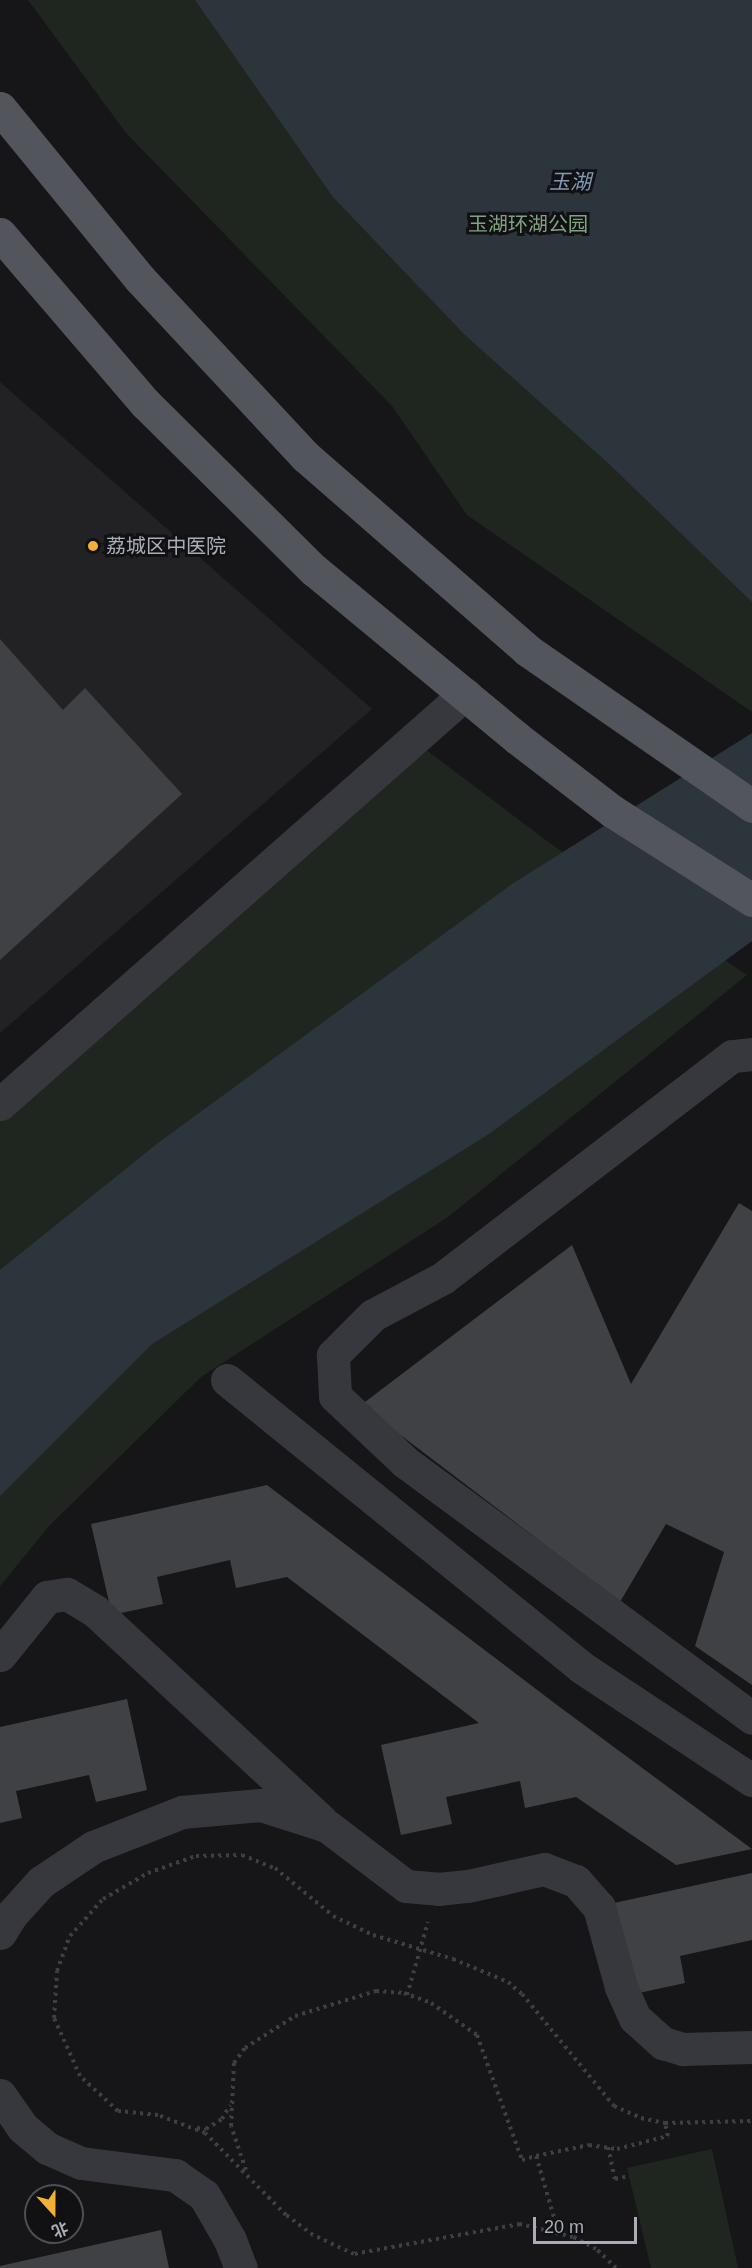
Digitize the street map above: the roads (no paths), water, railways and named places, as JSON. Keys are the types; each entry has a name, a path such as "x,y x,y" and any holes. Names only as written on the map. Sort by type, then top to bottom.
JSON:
{"main road":[{"path":"0,108 140,279 305,456 527,650 752,806"},
{"path":"5,249 146,403 256,515 314,570 612,811 752,900"}],"street":[{"path":"0,1104 465,694"},
{"path":"752,1054 732,1056 443,1278 372,1315 333,1355 335,1396 405,1462 752,1718"},
{"path":"227,1380 581,1667 752,1780"},
{"path":"0,1655 47,1597 67,1594 96,1611 327,1826 406,1886 438,1890 468,1886 544,1869 576,1881 599,1907 621,1987 635,2018 663,2043 683,2049 752,2047"},
{"path":"0,1934 12,1914 41,1882 84,1853 182,1812 261,1805 327,1826"},
{"path":"0,2095 22,2127 47,2148 81,2163 175,2175 204,2195 230,2240 241,2268"}],"water":[{"name":"玉湖","path":"195,0 752,0 752,602 608,463 464,334 333,197"},
{"path":"752,733 752,941 489,1134 152,1344 0,1496 0,1270 158,1143 512,884"}],"place":[{"name":"荔城区中医院","path":"93,546"}],"park label":[{"name":"玉湖环湖公园","path":"528,224"}]}
